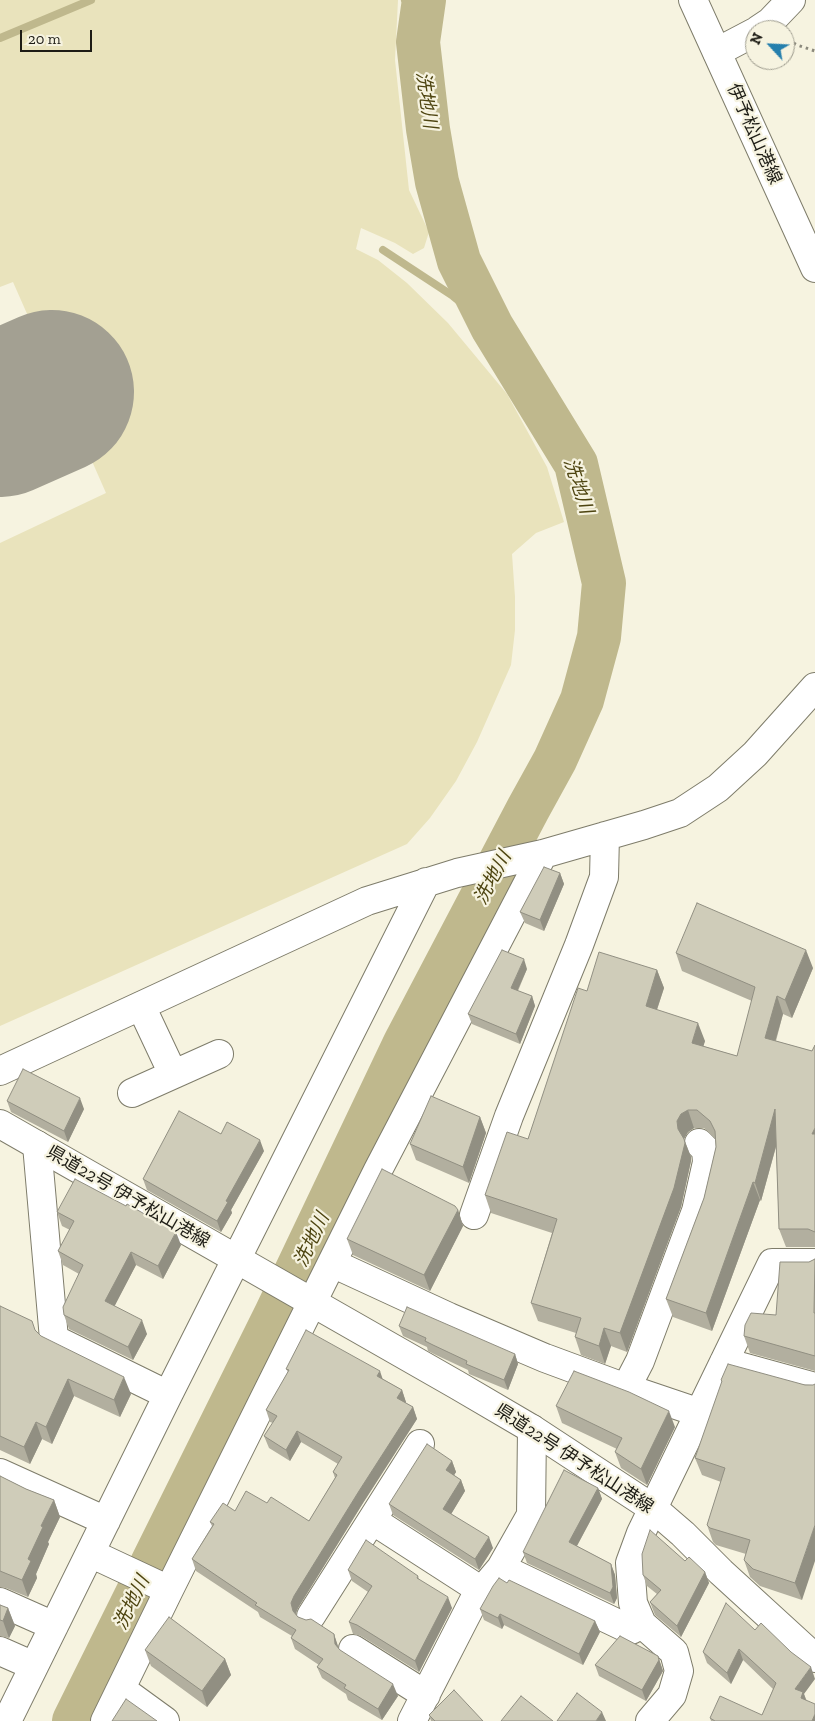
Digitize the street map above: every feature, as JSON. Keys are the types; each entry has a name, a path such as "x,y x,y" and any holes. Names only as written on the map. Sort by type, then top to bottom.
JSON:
{"street":[{"name":"伊予松山港線","path":"692,0 815,268"},
{"path":"772,20 791,0"},
{"path":"717,52 745,37"},
{"path":"0,1071 367,902 456,873 605,836 680,813 718,788 755,754 815,687"},
{"path":"474,1215 509,1116 579,945 604,877 605,836"},
{"path":"106,1721 165,1588 309,1300 332,1264 533,855"},
{"path":"7,1721 54,1626 101,1557 106,1521 168,1395 247,1265 426,882"},
{"path":"141,1006 173,1074"},
{"path":"132,1093 219,1054"},
{"name":"県道22号 伊予松山港線","path":"0,1124 309,1300 532,1430 654,1509 815,1658"},
{"path":"626,1388 640,1362 696,1211 707,1162 706,1150 700,1143"},
{"path":"37,1145 54,1339 168,1395"},
{"path":"650,1721 672,1695 679,1671 674,1652 642,1624 633,1603 630,1563 641,1532 654,1509 772,1263 815,1262"},
{"path":"332,1264 545,1358 700,1414"},
{"path":"724,1362 815,1387"},
{"path":"412,1721 474,1600 501,1568 531,1515 532,1430"},
{"path":"312,1601 372,1520 406,1453"},
{"path":"0,1474 106,1521"},
{"path":"372,1520 482,1591"},
{"path":"101,1557 165,1588"},
{"path":"501,1568 631,1630 642,1624"},
{"path":"0,1602 54,1626"},
{"path":"353,1649 426,1694"},
{"path":"0,1652 34,1666"},
{"path":"121,1689 166,1721"}],"path":[{"path":"795,44 815,51"}],"shaded area":[{"path":"0,0 398,0 395,60 409,190 429,232 424,248 413,254 395,243 361,228 356,249 378,260 407,283 448,323 507,394 547,467 564,522 536,533 512,554 515,630 511,665 477,742 456,781 430,818 407,844 0,1026 0,543 106,493 13,282 0,287"}],"building":[{"path":"544,867 560,873 540,920 520,912"},
{"path":"697,903 806,950 785,1000 777,996 765,1038 812,1051 815,1045 815,1128 812,1134 815,1134 815,1232 808,1229 779,1229 775,1109 755,1183 753,1182 706,1313 666,1299 704,1198 716,1147 715,1131 710,1121 697,1110 688,1110 681,1114 677,1121 678,1129 685,1143 674,1188 620,1333 604,1328 599,1346 575,1337 581,1318 531,1303 557,1219 485,1195 507,1132 528,1139 578,988 587,991 599,952 657,970 646,1006 698,1023 692,1043 737,1056 755,987 676,953"},
{"path":"502,950 524,959 511,988 532,996 516,1034 468,1014"},
{"path":"23,1069 80,1098 64,1131 7,1101"},
{"path":"431,1096 480,1117 463,1167 410,1144"},
{"path":"179,1111 221,1134 227,1122 260,1140 217,1221 143,1179"},
{"path":"382,1169 455,1206 458,1210 424,1275 347,1239"},
{"path":"75,1179 126,1206 127,1204 176,1232 158,1266 131,1252 105,1301 142,1320 128,1347 64,1315 63,1307 83,1265 58,1251 74,1221 57,1212"},
{"path":"815,1259 815,1356 744,1336 745,1325 751,1313 776,1315 780,1262 809,1262"},
{"path":"0,1306 32,1321 35,1330 41,1336 124,1377 114,1400 68,1379 46,1427 36,1422 24,1447 0,1436"},
{"path":"407,1307 515,1354 504,1380 466,1364 467,1361 425,1341 426,1338 399,1326"},
{"path":"306,1330 380,1371 377,1376 402,1390 397,1398 413,1407 291,1603 293,1611 298,1617 306,1620 311,1619 334,1634 335,1644 340,1650 393,1684 378,1709 344,1688 346,1685 317,1667 323,1659 291,1638 296,1630 255,1605 257,1603 192,1559 214,1524 210,1522 223,1503 235,1511 246,1491 267,1503 271,1497 309,1521 337,1475 333,1472 342,1457 297,1431 286,1450 264,1436 277,1416 266,1410 289,1370 286,1369"},
{"path":"728,1364 805,1385 815,1384 815,1525 795,1583 753,1569 744,1560 750,1540 710,1528 707,1525 725,1468 695,1458"},
{"path":"574,1371 629,1392 669,1411 641,1469 615,1452 622,1438 556,1406"},
{"path":"427,1444 452,1461 446,1470 461,1480 443,1509 489,1537 475,1559 389,1504"},
{"path":"564,1470 598,1488 569,1542 611,1564 613,1587 610,1593 523,1552"},
{"path":"0,1476 54,1500 41,1526 43,1527 28,1559 31,1561 22,1580 0,1571"},
{"path":"650,1530 685,1561 689,1557 705,1572 677,1626 650,1602 661,1590 643,1575 642,1554"},
{"path":"366,1540 418,1576 417,1578 448,1597 415,1661 349,1622 372,1586 348,1570"},
{"path":"499,1578 507,1583 509,1580 595,1621 579,1654 500,1614 498,1618 480,1609"},
{"path":"726,1603 755,1630 761,1623 791,1652 811,1667 795,1689 803,1692 801,1698 815,1704 815,1714 812,1721 715,1721 710,1718 720,1696 762,1715 776,1683 739,1649 727,1673 703,1652"},
{"path":"0,1605 8,1608 3,1621 0,1620"},
{"path":"169,1617 225,1659 202,1691 145,1650"},
{"path":"620,1636 658,1656 659,1660 642,1690 595,1665"},
{"path":"454,1690 483,1721 435,1721 429,1715"},
{"path":"577,1693 602,1712 596,1721 557,1721"},
{"path":"521,1696 553,1721 501,1721"},
{"path":"126,1699 157,1721 112,1721"}],"waterway":[{"path":"0,38 91,0"},
{"path":"405,0 421,15"},
{"name":"洗地川","path":"74,1721 276,1314 405,1043 555,760 582,700 599,637 604,583 576,464 492,327 459,261 437,182 428,129 418,42 424,0"},
{"path":"383,250 453,296 492,327"}],"runway":[{"path":"0,415 52,392"}]}
